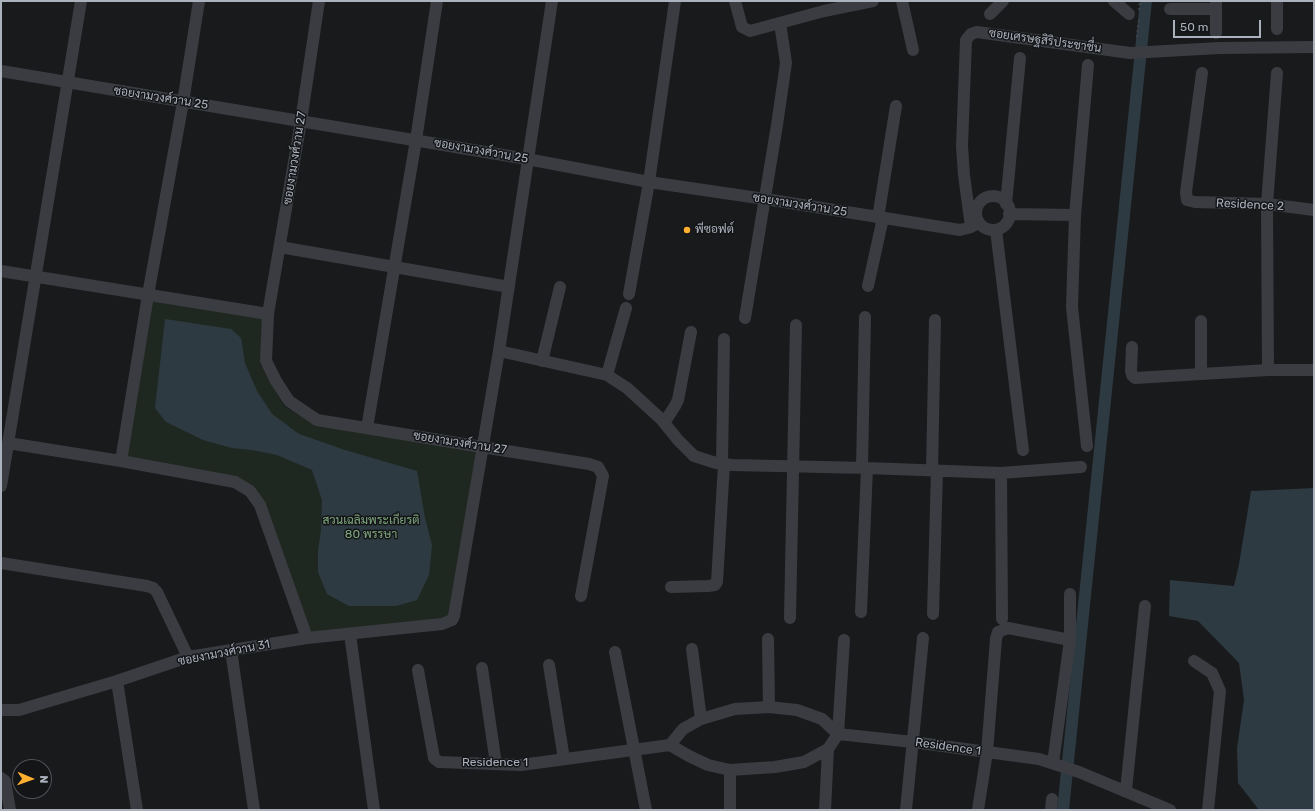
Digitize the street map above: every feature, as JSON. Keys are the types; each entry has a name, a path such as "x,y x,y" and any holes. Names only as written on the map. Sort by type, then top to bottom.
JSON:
{"street":[{"path":"1,486 81,1"},
{"path":"121,461 199,1"},
{"name":"ซอยงามวงศ์วาน 27","path":"319,1 301,121 268,314 266,361 288,400 317,420 589,464 598,467 603,476 580,596"},
{"path":"367,428 416,140 437,1"},
{"path":"482,447 499,351 552,1"},
{"path":"629,294 649,182 675,1"},
{"path":"735,1 742,27 745,30 750,31 780,24 822,6 873,1"},
{"path":"902,1 913,50"},
{"path":"990,14 1003,1"},
{"path":"1114,1 1129,14"},
{"path":"1277,1 1277,29"},
{"path":"1170,9 1216,5 1216,33"},
{"path":"745,318 778,125 786,63 780,24"},
{"name":"ซอยเศรษฐสิริประชาชื่น","path":"970,227 962,146 966,40 971,34 977,32 1136,53 1219,48 1314,47"},
{"path":"1020,58 1006,224 1002,228 996,230 1023,450"},
{"path":"1087,446 1072,307 1075,215 1088,64"},
{"name":"ซอยงามวงศ์วาน 25","path":"1,71 527,159 649,182 881,218 996,230"},
{"name":"Residence 2","path":"1202,73 1186,192 1187,200 1195,202 1267,204 1314,210"},
{"path":"1268,370 1267,204 1277,73"},
{"path":"868,286 881,218 896,106"},
{"path":"970,227 977,218 977,208 983,199 988,197 998,197 1003,200 1008,209"},
{"path":"1008,209 1075,215"},
{"path":"280,247 508,287"},
{"path":"1,271 268,314"},
{"path":"542,361 560,287"},
{"path":"607,375 626,308"},
{"path":"860,612 865,468 865,317"},
{"path":"933,614 935,320"},
{"path":"1201,321 1201,373"},
{"path":"790,618 796,325"},
{"path":"664,423 678,400 691,332"},
{"path":"671,587 708,586 715,585 717,582 723,464 724,339"},
{"path":"1132,347 1131,371 1132,375 1136,378 1201,373 1268,370 1314,370"},
{"path":"499,351 607,375 627,388 664,423 694,456 705,461 723,464 794,467 1001,473 1081,467"},
{"path":"8,443 121,461 235,482 250,491 260,505 307,638"},
{"name":"ซอยงามวงศ์วาน 31","path":"1,710 19,710 117,681 188,657 307,638 442,624 452,620 454,616 482,447"},
{"path":"1001,473 1002,619"},
{"path":"1,563 153,588 157,592 188,657"},
{"path":"1056,764 1070,640 1070,594"},
{"path":"1145,606 1126,790 1163,809"},
{"path":"978,810 987,752 996,639 998,632 1008,628 1070,640"},
{"path":"350,634 374,810"},
{"path":"906,810 923,638"},
{"path":"768,640 769,707"},
{"path":"838,734 822,719 797,710 769,707 735,709 701,719 683,729 670,745 708,765 730,770 775,767 804,762 828,749 838,734 844,640"},
{"path":"692,649 701,719"},
{"path":"231,650 254,810"},
{"path":"615,652 646,810"},
{"path":"1194,661 1212,673 1220,691 1208,810"},
{"path":"549,665 564,759"},
{"path":"482,668 496,764"},
{"name":"Residence 1","path":"418,670 434,758 437,761 520,765 670,745"},
{"path":"117,681 137,810"},
{"name":"Residence 1","path":"838,734 913,742 1039,759 1126,790"},
{"path":"825,810 828,749"},
{"path":"730,770 730,810"},
{"path":"1,778 5,781 10,810"}],"green space":[{"name":"สวนเฉลิมพระเกียรติ 80 พรรษา","path":"153,293 265,312 260,364 284,406 314,424 476,450 450,620 309,634 254,489 124,459"}],"shaded area":[{"path":"165,319 231,329 241,338 245,363 257,391 272,414 299,434 345,450 417,471 425,518 432,545 429,575 417,600 396,606 349,606 327,594 318,572 322,500 312,470 277,455 232,448 203,440 166,422 155,408"},
{"path":"1314,488 1314,810 1259,810 1238,783 1237,748 1244,700 1239,663 1198,621 1169,616 1170,580 1234,586 1251,491"}],"waterway":[{"path":"1063,810 1146,1"}],"place":[{"name":"พีซอฟต์","path":"687,230"}]}
